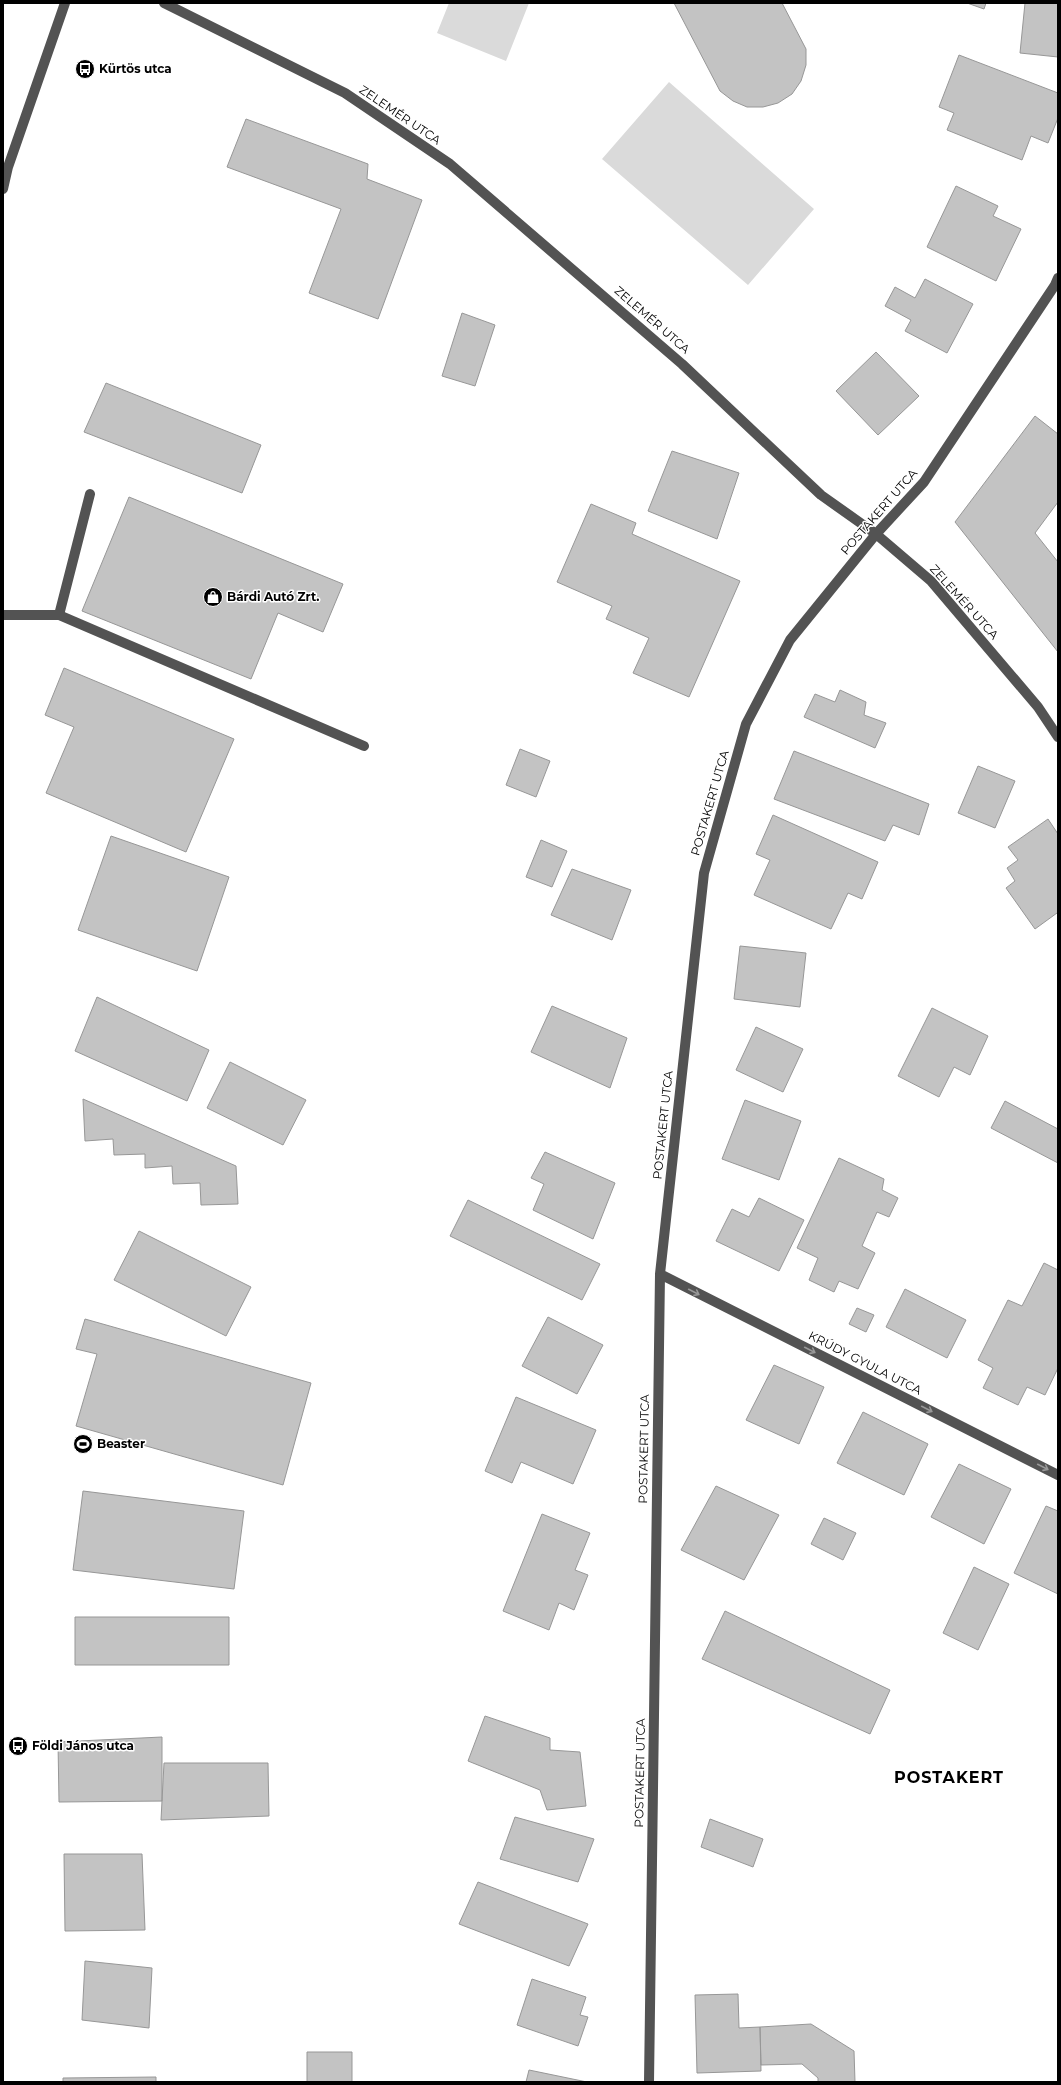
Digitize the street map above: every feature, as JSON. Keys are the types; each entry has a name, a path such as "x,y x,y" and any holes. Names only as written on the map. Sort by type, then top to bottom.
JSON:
{"street":[{"path":"3,188 8,167 65,3"},
{"name":"ZELEMÉR UTCA","path":"164,3 345,93 450,164 682,364 821,495 876,534 931,582 1038,707 1058,737"},
{"name":"POSTAKERT UTCA","path":"649,2082 660,1274 704,873 746,724 790,640 876,534 924,482 1055,285 1058,278"},
{"path":"59,615 90,494"},
{"path":"3,615 59,615 364,746"},
{"name":"KRÚDY GYULA UTCA","path":"660,1274 1058,1475"}],"shaded area":[{"path":"449,3 529,3 506,61 437,33"},
{"path":"669,82 814,209 748,285 602,159"}],"building":[{"path":"674,3 782,3 806,49 806,65 801,81 792,94 778,103 763,107 747,107 733,101 720,91"},
{"path":"967,3 986,3 984,9"},
{"path":"1025,3 1058,3 1058,57 1020,53"},
{"path":"959,55 1058,93 1058,118 1048,143 1031,136 1022,160 947,130 954,113 939,107"},
{"path":"246,119 368,164 367,179 422,200 378,319 309,293 341,209 227,167"},
{"path":"956,186 998,206 993,216 1021,229 996,281 927,247"},
{"path":"925,279 973,304 947,353 905,331 911,320 885,306 895,287 915,298"},
{"path":"462,313 495,325 475,386 442,376"},
{"path":"876,352 919,396 878,435 836,391"},
{"path":"106,383 261,445 242,493 84,432"},
{"path":"1035,416 1058,434 1058,502 1035,533 1058,562 1058,652 955,522"},
{"path":"672,451 739,473 717,539 648,511"},
{"name":"Bárdi Autó Zrt.","path":"129,497 343,584 323,632 278,613 251,679 82,611"},
{"path":"591,504 636,523 632,534 740,581 689,697 633,673 649,638 606,619 612,606 557,582"},
{"path":"64,668 234,739 186,852 46,793 74,727 45,715"},
{"path":"840,690 866,702 864,715 886,723 875,748 804,717 815,694 835,702"},
{"path":"520,749 550,761 536,797 506,785"},
{"path":"794,751 929,804 919,835 893,825 885,841 774,799"},
{"path":"978,766 1015,781 995,828 958,813"},
{"path":"773,815 878,862 862,899 848,893 831,929 754,895 770,860 756,854"},
{"path":"1048,819 1058,834 1058,915 1057,913 1035,929 1006,888 1015,881 1007,868 1018,860 1008,847"},
{"path":"111,836 229,877 197,971 78,930"},
{"path":"541,840 567,851 552,887 526,877"},
{"path":"572,869 631,890 612,940 551,915"},
{"path":"740,946 806,953 800,1007 734,999"},
{"path":"97,997 209,1050 187,1101 75,1051"},
{"path":"552,1006 627,1038 610,1088 531,1052"},
{"path":"932,1008 988,1036 970,1075 954,1067 939,1097 898,1076"},
{"path":"756,1027 803,1049 783,1092 736,1070"},
{"path":"230,1062 306,1100 283,1145 207,1108"},
{"path":"83,1099 236,1166 238,1204 201,1205 200,1183 173,1184 172,1166 145,1168 145,1154 114,1155 113,1139 85,1141"},
{"path":"745,1100 801,1121 779,1180 722,1159"},
{"path":"1005,1101 1058,1129 1058,1163 991,1128"},
{"path":"545,1152 615,1183 593,1239 533,1210 544,1184 531,1178"},
{"path":"839,1158 884,1179 882,1190 898,1198 889,1217 877,1212 862,1246 875,1253 858,1289 839,1281 834,1292 809,1280 818,1258 797,1248"},
{"path":"759,1198 804,1220 779,1271 716,1241 732,1209 749,1217"},
{"path":"468,1200 600,1264 582,1300 450,1236"},
{"path":"139,1231 251,1287 226,1336 114,1280"},
{"path":"1044,1263 1058,1270 1058,1368 1045,1395 1027,1387 1018,1405 983,1388 993,1368 978,1360 1008,1300 1022,1306"},
{"path":"905,1289 966,1320 947,1358 886,1327"},
{"path":"857,1308 874,1315 866,1332 849,1324"},
{"path":"548,1317 603,1345 577,1394 522,1366"},
{"path":"85,1319 311,1383 283,1485 76,1426 97,1354 76,1349"},
{"path":"774,1365 824,1387 799,1444 746,1420"},
{"path":"516,1397 596,1430 573,1484 521,1462 512,1483 485,1471"},
{"path":"863,1412 928,1444 904,1495 837,1463"},
{"path":"959,1464 1011,1489 984,1544 931,1517"},
{"path":"716,1486 779,1515 744,1580 681,1550"},
{"path":"83,1491 244,1511 234,1589 73,1570"},
{"path":"1046,1506 1058,1511 1058,1594 1014,1573"},
{"path":"542,1514 590,1533 575,1570 588,1575 574,1610 559,1603 549,1630 503,1611"},
{"path":"824,1518 856,1533 843,1560 811,1544"},
{"path":"974,1567 1009,1584 978,1650 943,1633"},
{"path":"725,1611 890,1690 870,1734 702,1659"},
{"path":"75,1617 229,1617 229,1665 75,1665"},
{"path":"485,1716 550,1738 550,1750 580,1752 586,1806 547,1810 540,1790 468,1761"},
{"path":"162,1737 162,1801 59,1802 58,1742"},
{"path":"164,1763 268,1763 269,1816 161,1820"},
{"path":"515,1817 594,1839 578,1882 500,1859"},
{"path":"710,1819 763,1839 753,1867 701,1847"},
{"path":"64,1854 142,1854 145,1930 65,1931"},
{"path":"478,1882 588,1924 569,1966 459,1924"},
{"path":"85,1961 152,1968 149,2028 82,2020"},
{"path":"532,1979 586,1997 580,2015 588,2017 578,2046 517,2025"},
{"path":"738,1994 739,2028 760,2027 761,2071 697,2073 695,1995"},
{"path":"811,2024 854,2051 855,2082 818,2082 818,2078 802,2064 761,2065 760,2027"},
{"path":"307,2052 352,2052 352,2082 307,2082"},
{"path":"529,2070 587,2082 526,2082"},
{"path":"156,2077 156,2082 63,2082 63,2078"}],"place":[{"name":"Kürtös utca","path":"85,69"},
{"name":"Bárdi Autó Zrt.","path":"213,597"},
{"name":"Beaster","path":"83,1444"},
{"name":"Földi János utca","path":"18,1746"}],"district":[{"name":"POSTAKERT","path":"949,1777"}]}
